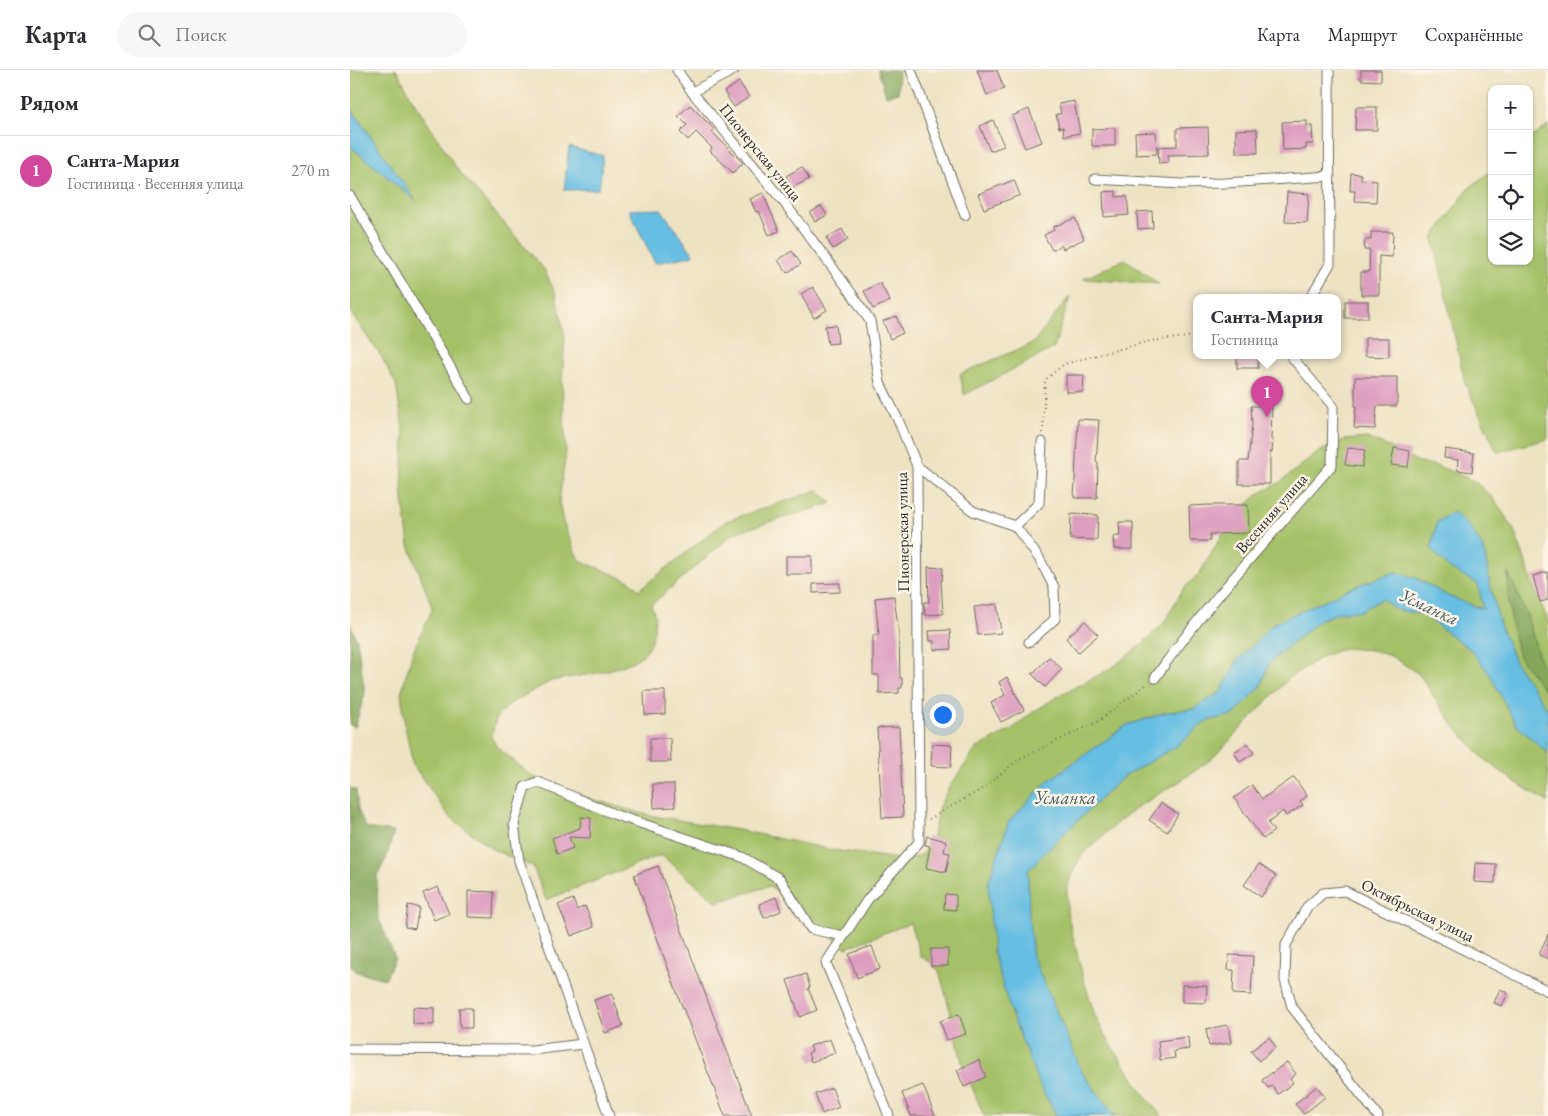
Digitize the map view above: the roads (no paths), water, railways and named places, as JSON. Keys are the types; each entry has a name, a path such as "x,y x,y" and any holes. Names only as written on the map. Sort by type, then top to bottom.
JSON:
{"street":[{"name":"Пионерская улица","path":"677,70 692,92 783,201 870,321 880,383 918,466 919,842 868,899 826,963 889,1116"},
{"path":"692,92 734,70"},
{"path":"911,70 965,215"},
{"path":"1312,294 1330,264 1329,70"},
{"path":"1095,179 1181,184 1330,176"},
{"path":"350,196 469,399"},
{"name":"Весенняя улица","path":"1155,678 1206,612 1332,465 1333,406 1294,359"},
{"path":"1015,526 1039,503 1042,442"},
{"path":"918,466 973,511 1015,526 1040,558 1054,587 1056,619 1029,642"},
{"path":"609,1116 519,861 514,824 525,787 538,782 616,815 742,857 780,879 810,929 843,936"},
{"name":"Октябрьская улица","path":"1378,1116 1292,1007 1285,980 1286,945 1307,908 1323,893 1345,891 1548,991"},
{"path":"350,1049 532,1050 583,1044"}],"water":[{"path":"350,107 416,201 350,146"},
{"path":"569,147 603,156 599,189 564,190"},
{"path":"661,209 694,255 655,263 629,210"},
{"name":"Усманка","path":"1453,512 1468,525 1484,549 1490,585 1500,625 1515,662 1548,710 1548,753 1516,725 1489,673 1471,650 1422,614 1397,610 1382,599 1360,611 1341,612 1319,620 1270,662 1261,686 1234,715 1206,721 1177,746 1123,777 1045,852 1028,871 1029,918 1033,957 1083,1074 1115,1116 1057,1116 1039,1084 1011,1013 993,952 988,883 1009,821 1049,780 1127,725 1167,712 1193,709 1221,692 1237,661 1273,624 1353,587 1395,572 1416,578 1448,596 1483,609 1478,584 1450,569 1431,549 1437,522"}],"place":[{"name":"Санта-Мария","path":"1267,417"}]}
